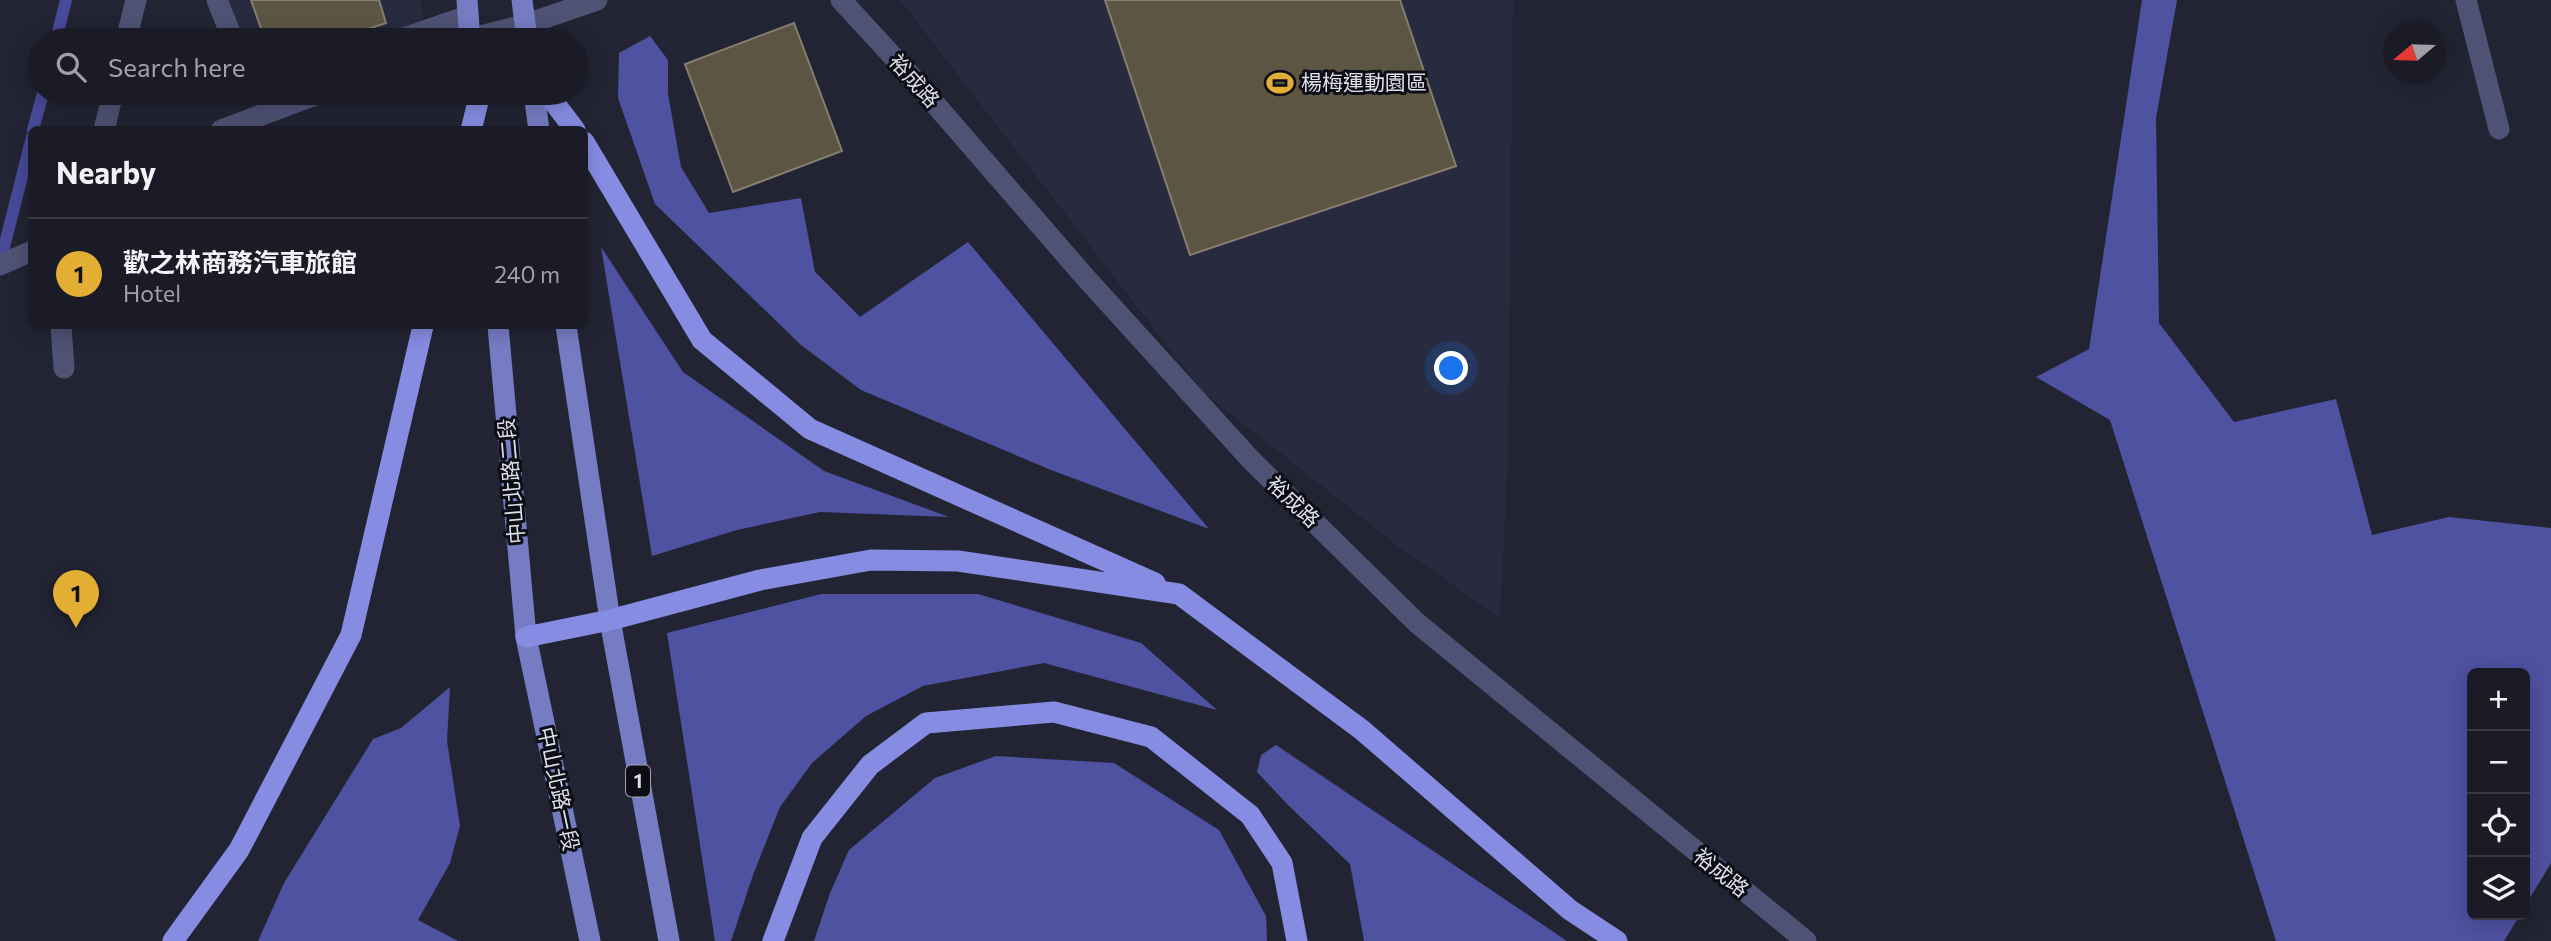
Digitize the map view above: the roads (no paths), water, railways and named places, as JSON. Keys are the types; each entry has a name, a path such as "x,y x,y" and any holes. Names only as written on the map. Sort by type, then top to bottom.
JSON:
{"highway":[{"path":"472,126 476,105"},
{"path":"556,105 572,126"},
{"path":"588,149 702,341 810,429 1180,594 1362,730 1570,910 1617,941"},
{"path":"173,941 239,850 351,635 422,329"},
{"path":"526,637 610,620 760,580 872,560 958,561 1180,594"},
{"path":"772,941 812,838 870,765 926,723 1054,712 1151,737 1250,815 1282,863 1297,941"}],"main road":[{"path":"522,0 525,28"},
{"path":"468,8 468,28"},
{"path":"478,105 481,126"},
{"path":"536,105 538,126"},
{"name":"中山北路二段","path":"498,329 526,637"},
{"name":"1","path":"566,329 610,620 669,941"},
{"name":"中山北路一段","path":"526,637 590,941"}],"street":[{"path":"129,28 136,0"},
{"path":"217,0 228,28"},
{"path":"536,28 597,0"},
{"name":"裕成路","path":"841,0 1251,460 1417,623 1806,941"},
{"path":"2466,0 2499,129"},
{"path":"424,28 468,8"},
{"path":"105,126 110,105"},
{"path":"231,126 288,105"},
{"path":"0,265 28,253"},
{"path":"61,329 64,368"}],"waterway":[{"path":"59,28 66,0"},
{"path":"34,126 40,105"},
{"path":"0,263 28,153"}],"place":[{"name":"楊梅運動園區","path":"1280,83"},
{"name":"歡之林商務汽車旅館","path":"76,628"}]}
